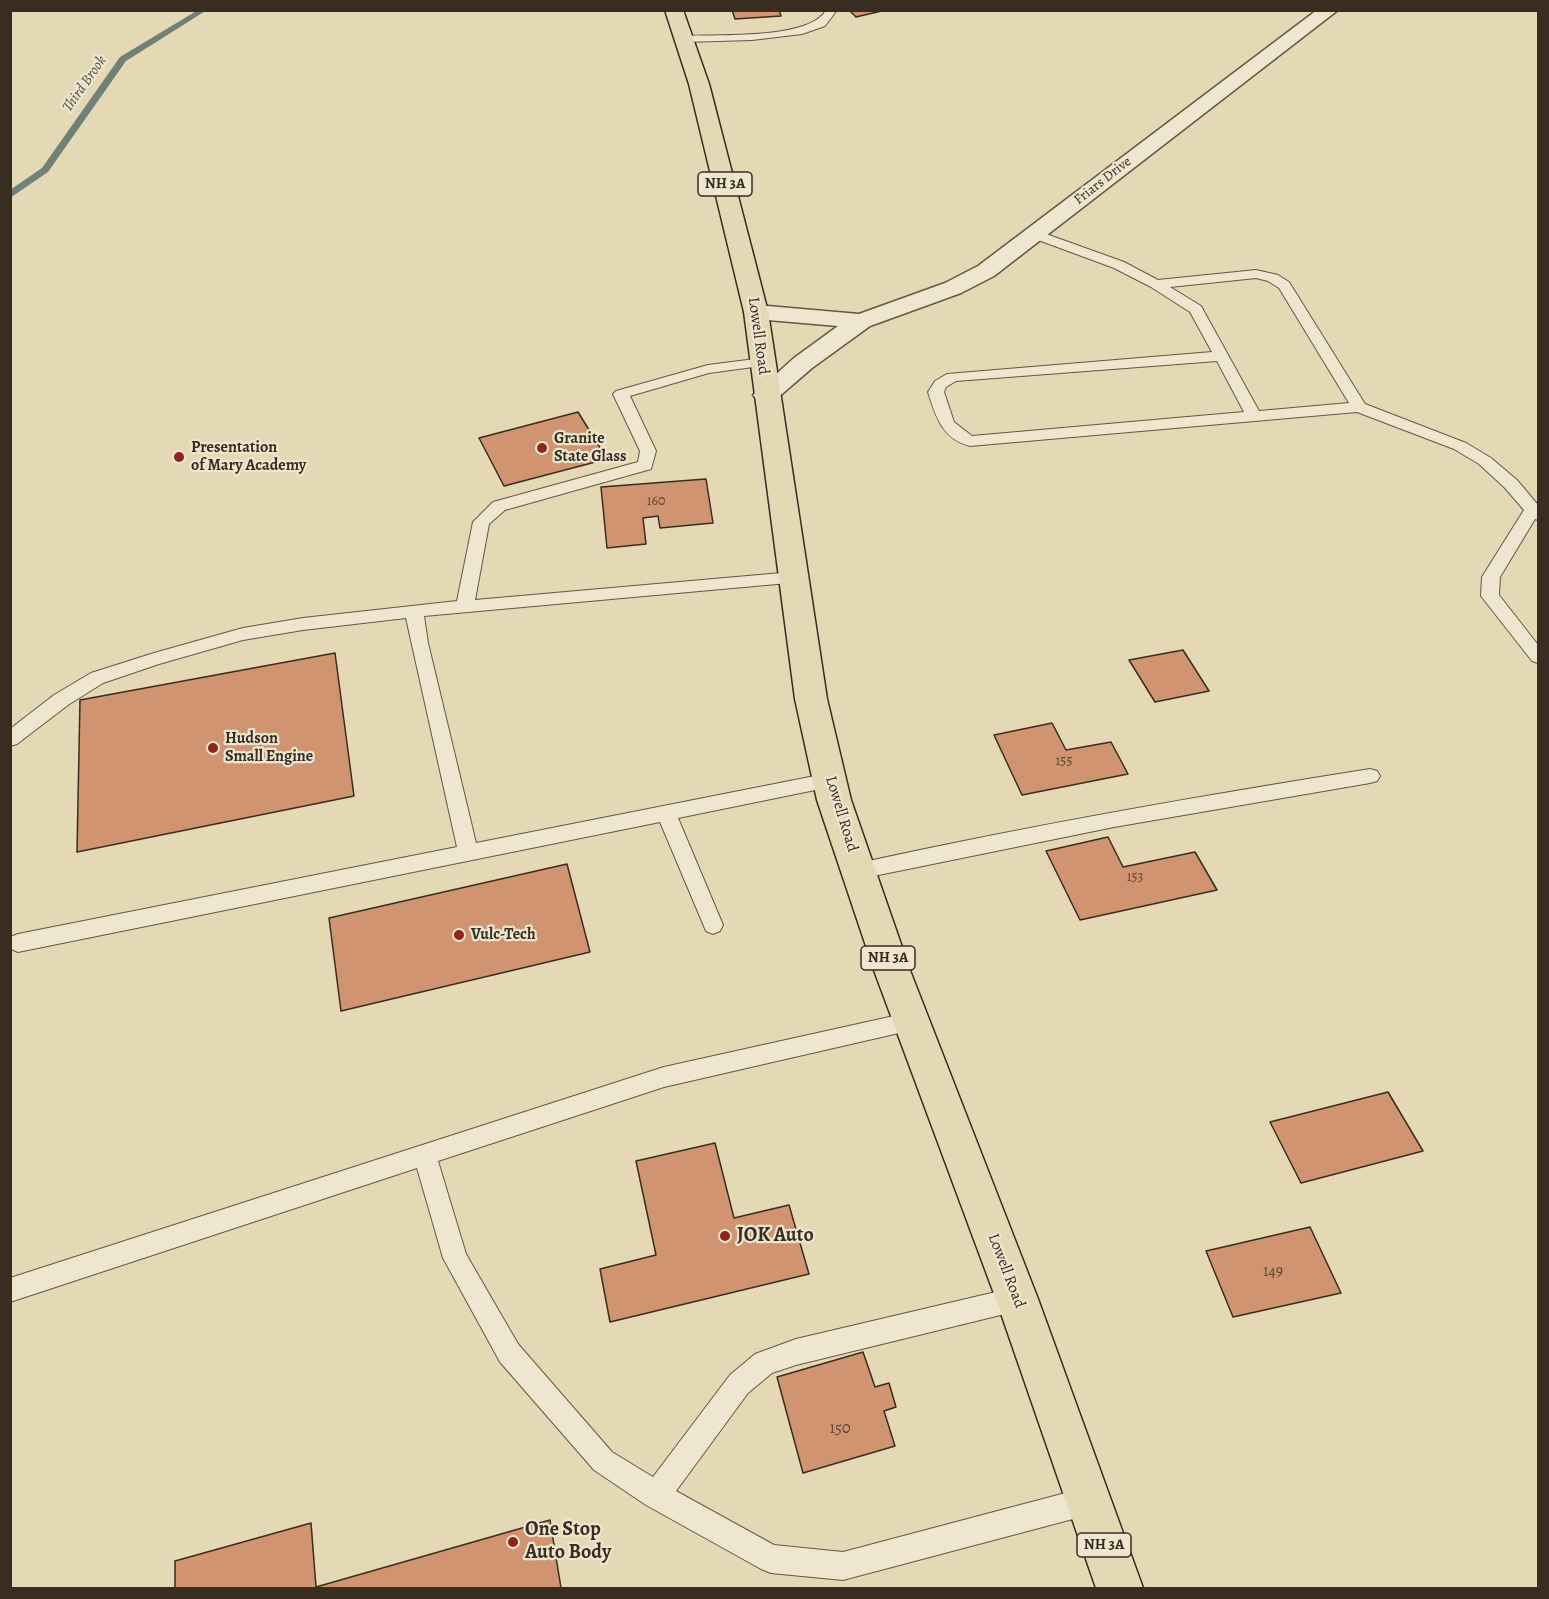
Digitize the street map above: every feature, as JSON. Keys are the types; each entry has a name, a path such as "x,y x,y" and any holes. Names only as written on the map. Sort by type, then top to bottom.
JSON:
{"main road":[{"name":"Lowell Road","path":"674,10 686,39 738,233 756,312 811,699 830,780 859,871 912,1021 1017,1299 1120,1588"}],"street":[{"name":"Friars Drive","path":"765,378 803,363 861,321 953,288 986,271 1329,10"},
{"name":"Friars Drive","path":"756,312 861,321"}],"lane":[{"path":"686,39 797,30 817,26 827,19 832,10"},
{"path":"1035,234 1119,265 1156,284 1196,309 1254,416"},
{"path":"1156,284 1256,274 1273,278 1284,285 1359,407"},
{"path":"1221,356 952,376 940,384 936,392 947,426 955,435 970,441 1359,407 1460,446 1485,461 1511,484 1536,512 1491,577 1490,596 1539,657"},
{"path":"465,606 481,522 499,506 645,465 648,451 621,394 708,369 765,378"},
{"path":"10,739 61,700 97,678 243,634 303,624 414,611 793,578"},
{"path":"414,611 468,852"},
{"path":"859,871 961,848 1183,805 1370,776"},
{"path":"18,943 830,780"},
{"path":"666,813 713,925"},
{"path":"10,1290 664,1077 912,1021"},
{"path":"425,1155 455,1258 508,1353 603,1461 656,1495 771,1559 843,1566 1088,1501"},
{"path":"656,1495 739,1384 764,1363 796,1352 1017,1299"}],"building":[{"path":"732,10 779,10 781,16 735,19"},
{"path":"849,10 886,10 856,17"},
{"name":"Granite State Glass","path":"578,412 607,459 504,486 479,438"},
{"path":"706,479 713,523 660,528 658,516 643,518 646,544 607,548 601,487"},
{"path":"1183,650 1209,691 1155,702 1129,660"},
{"name":"Hudson Small Engine","path":"335,653 354,796 77,852 80,700"},
{"path":"1052,723 1066,750 1111,742 1128,774 1022,795 994,735"},
{"path":"1108,837 1123,867 1195,852 1217,890 1080,920 1046,851"},
{"name":"Vulc-Tech","path":"567,864 590,952 341,1011 329,918"},
{"path":"1388,1092 1423,1151 1301,1183 1270,1122"},
{"name":"JOK Auto","path":"715,1143 734,1218 789,1205 809,1274 610,1322 600,1269 656,1255 636,1161"},
{"path":"1310,1227 1341,1293 1233,1317 1206,1251"},
{"path":"863,1352 875,1387 889,1383 896,1407 884,1411 895,1446 803,1473 777,1377"},
{"name":"One Stop Auto Body","path":"550,1520 561,1588 175,1588 175,1561 311,1523 316,1587"}],"waterway":[{"name":"Third Brook","path":"10,195 45,170 123,59 204,10"}],"place":[{"name":"Granite State Glass","path":"542,448"},
{"name":"Presentation of Mary Academy","path":"179,457"},
{"name":"Hudson Small Engine","path":"213,748"},
{"name":"Vulc-Tech","path":"459,935"},
{"name":"JOK Auto","path":"725,1236"},
{"name":"One Stop Auto Body","path":"513,1542"}]}
